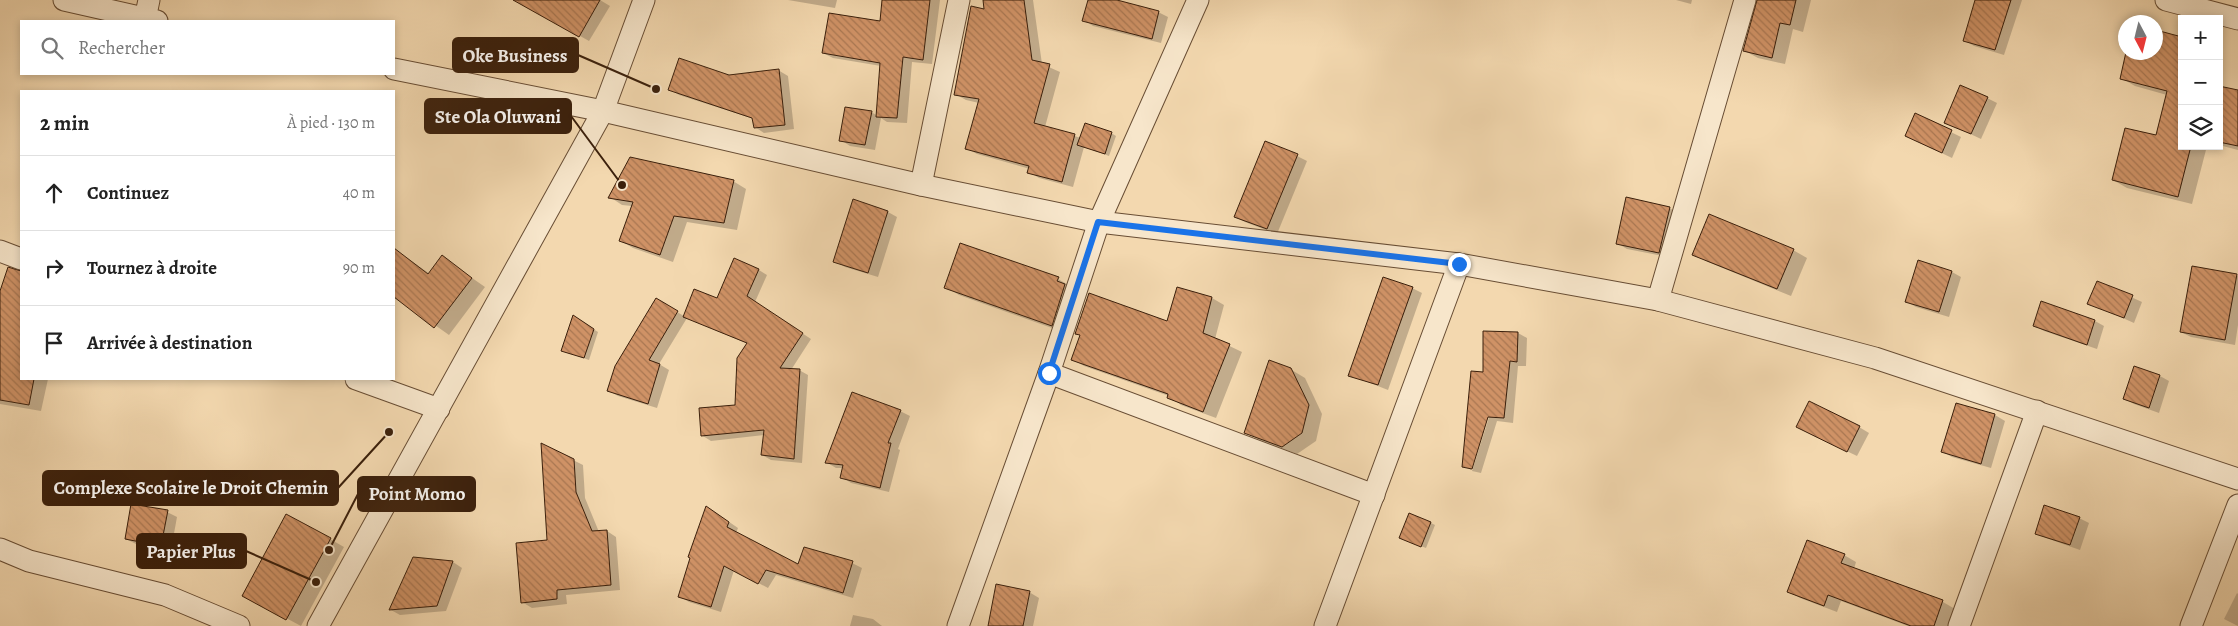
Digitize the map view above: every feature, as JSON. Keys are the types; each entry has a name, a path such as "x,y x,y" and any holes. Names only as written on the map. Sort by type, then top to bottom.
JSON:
{"street":[{"path":"64,0 150,13"},
{"path":"318,626 602,111 644,0"},
{"path":"922,185 959,0"},
{"path":"958,626 1049,373 1098,222 1198,0"},
{"path":"1658,300 1745,0"},
{"path":"2166,0 2238,19"},
{"path":"395,69 602,111 922,185 1098,222 1459,264 1658,300 1875,358 2238,480"},
{"path":"0,251 20,259"},
{"path":"1325,626 1459,264"},
{"path":"1049,373 1374,495"},
{"path":"359,380 439,409"},
{"path":"1959,626 2037,411"},
{"path":"2191,626 2238,505"},
{"path":"0,549 29,561 166,595 239,626"}],"building":[{"path":"513,0 600,0 579,37"},
{"path":"882,0 930,0 923,60 903,57 897,118 876,117 880,63 822,53 829,13 880,21"},
{"path":"983,0 1024,0 1032,60 1050,64 1034,123 1075,134 1062,182 1027,173 1029,166 965,149 979,99 954,95 971,6 984,9"},
{"path":"1088,0 1117,0 1159,11 1152,39 1082,21"},
{"path":"1757,0 1796,0 1790,25 1780,23 1772,58 1743,51"},
{"path":"1975,0 2011,0 1995,50 1963,41"},
{"path":"2163,32 2178,36 2178,150 2190,150 2178,197 2112,180 2125,128 2156,135 2167,91 2120,79 2124,60 2163,60"},
{"path":"679,58 729,75 779,69 785,125 754,128 752,118 668,90"},
{"path":"1960,85 1988,97 1971,134 1944,123"},
{"path":"2223,87 2238,90 2238,146 2223,143"},
{"path":"845,107 872,111 865,145 839,141"},
{"path":"1915,113 1952,130 1942,153 1905,136"},
{"path":"1085,123 1112,132 1105,154 1077,145"},
{"path":"1265,141 1298,154 1267,229 1234,217"},
{"path":"630,157 734,180 724,223 674,216 660,255 619,241 633,202 608,198"},
{"path":"1626,197 1670,207 1659,253 1616,244"},
{"path":"853,199 888,211 868,273 833,262"},
{"path":"1709,214 1794,249 1777,289 1692,255"},
{"path":"960,243 1059,277 1057,281 1065,284 1052,326 944,288"},
{"path":"395,249 428,274 442,255 472,278 434,328 395,298"},
{"path":"734,258 759,269 747,296 803,333 780,368 800,369 794,459 761,455 764,430 701,436 699,408 735,405 737,358 747,343 683,317 694,289 717,298"},
{"path":"1918,260 1952,271 1939,312 1905,302"},
{"path":"2192,266 2237,274 2225,340 2180,332"},
{"path":"8,267 20,271 20,380 34,380 29,405 0,400 0,291"},
{"path":"1383,277 1413,287 1378,385 1348,376"},
{"path":"2097,281 2133,295 2124,318 2087,304"},
{"path":"1177,287 1212,297 1203,333 1230,344 1203,412 1167,398 1168,394 1071,360 1080,335 1075,334 1089,293 1167,321"},
{"path":"656,298 678,311 649,360 660,364 648,404 607,391 615,366"},
{"path":"2041,301 2095,320 2087,345 2033,326"},
{"path":"573,315 594,329 584,358 561,351"},
{"path":"1483,331 1518,332 1517,362 1510,361 1504,418 1488,417 1472,469 1462,467 1471,371 1483,372"},
{"path":"1269,360 1291,368 1309,405 1302,433 1282,447 1244,433"},
{"path":"2134,366 2160,375 2149,408 2123,399"},
{"path":"852,392 901,410 888,443 891,443 880,488 840,478 843,465 825,463"},
{"path":"1809,401 1860,426 1847,452 1796,427"},
{"path":"1956,403 1995,414 1981,464 1941,452"},
{"path":"541,443 574,459 576,492 592,531 607,530 611,585 557,590 557,599 521,603 516,543 547,540"},
{"path":"131,504 168,510 161,546 125,539"},
{"path":"2044,505 2080,517 2070,545 2035,534"},
{"path":"706,506 729,522 727,527 798,564 804,547 853,561 843,593 766,570 758,584 724,566 711,607 678,597 690,558 688,557"},
{"path":"1409,513 1431,522 1421,547 1399,538"},
{"path":"286,514 331,538 286,620 242,596"},
{"path":"1807,540 1845,554 1841,563 1943,600 1934,626 1911,626 1828,595 1824,606 1787,592"},
{"path":"413,557 453,561 437,606 389,610"},
{"path":"996,584 1030,591 1023,626 988,626"}],"place":[{"name":"Oke Business","path":"656,89"},
{"name":"Ste Ola Oluwani","path":"622,185"},
{"name":"Complexe Scolaire le Droit Chemin","path":"389,432"},
{"name":"Point Momo","path":"329,550"},
{"name":"Papier Plus","path":"316,582"}],"route":[{"path":"1049,373 1098,222 1459,264"}]}
